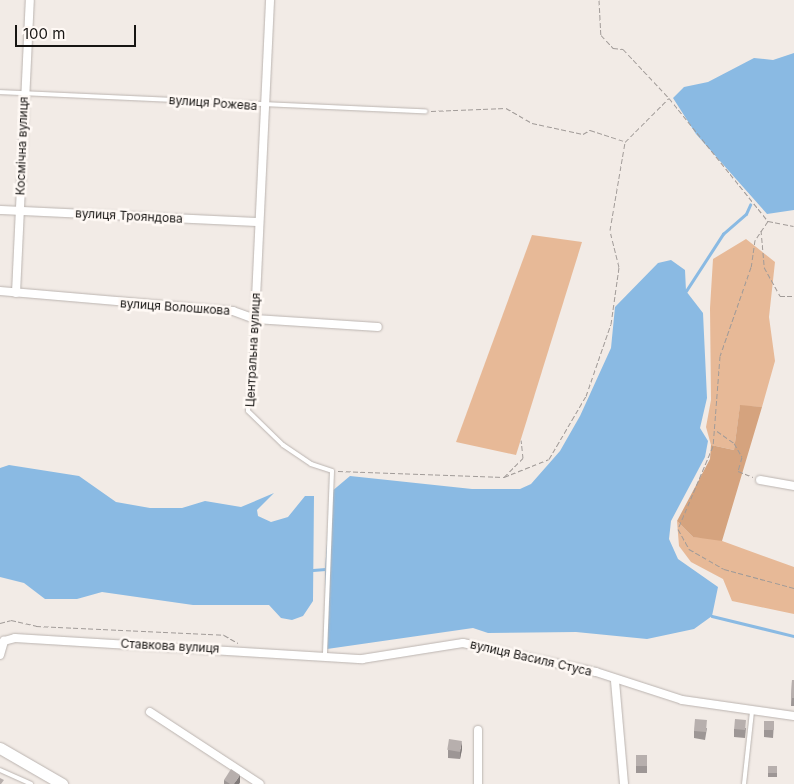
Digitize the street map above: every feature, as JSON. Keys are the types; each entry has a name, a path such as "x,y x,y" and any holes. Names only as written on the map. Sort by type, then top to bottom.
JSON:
{"street":[{"name":"Космічна вулиця","path":"16,293 24,94 30,0"},
{"name":"Центральна вулиця","path":"255,319 258,222 270,0"},
{"name":"вулиця Трояндова","path":"0,210 258,222"},
{"name":"вулиця Волошкова","path":"0,291 233,311 255,319 378,327"},
{"path":"760,480 794,486"},
{"name":"Ставкова вулиця","path":"0,655 4,641 15,638 325,655"},
{"name":"вулиця Василя Стуса","path":"325,655 362,659 463,643 596,672 615,681 682,700 752,712 794,716"},
{"path":"615,681 624,784"},
{"path":"150,712 260,784"},
{"path":"478,730 478,784"},
{"path":"0,748 62,784"}],"lane":[{"name":"вулиця Рожева","path":"0,92 264,107 426,111"},
{"name":"Центральна вулиця","path":"255,319 248,411 290,450 311,464 332,471"},
{"path":"325,655 332,471"},
{"path":"744,784 752,712"},
{"path":"0,770 31,784"}],"path":[{"path":"599,0 601,35 613,48 623,48 669,98 768,221 794,226"},
{"path":"332,471 504,477 549,459 586,396 612,315 620,268 610,230 625,142 669,98"},
{"path":"426,111 506,108 532,123 583,134 590,130 625,142"},
{"path":"768,221 761,230 720,356 716,431 678,529 689,549 724,569 794,588"},
{"path":"761,230 764,267 780,296 794,296"},
{"path":"716,431 734,443 742,457 738,471 760,480"},
{"path":"504,477 523,458 520,440"},
{"path":"0,623 11,620 36,626 224,635 250,650"}],"shaded area":[{"path":"532,235 582,242 516,455 456,442"},
{"path":"746,239 775,262 769,317 775,361 762,407 740,406 734,450 711,445 706,427 711,400 710,308 713,259"},
{"path":"740,405 762,407 722,541 693,537 677,521 710,459 711,445 734,450"},
{"path":"677,521 693,537 714,538 794,567 794,614 732,601 723,579 691,562 679,546"}],"water":[{"path":"794,53 794,210 767,214 696,134 673,98 684,87 708,82 754,58 773,60"},
{"path":"671,260 685,270 686,291 703,313 707,398 700,428 708,441 705,457 671,521 669,539 678,559 718,587 712,616 694,629 647,639 576,632 488,633 473,628 327,649 325,569 331,492 350,476 472,489 520,489 531,484 560,451 580,416 611,348 615,307 658,263"},
{"path":"9,465 79,476 116,502 150,508 182,508 205,501 241,507 274,493 257,510 258,516 271,522 288,517 305,496 314,496 313,601 303,616 292,620 281,618 269,605 193,605 102,592 77,599 45,599 24,583 0,577 0,468"}],"building":[{"path":"792,680 794,680 794,698 791,698"},
{"path":"695,719 707,720 706,732 694,731"},
{"path":"735,719 746,720 745,730 734,729"},
{"path":"764,721 774,721 774,730 764,730"},
{"path":"449,739 462,741 460,752 447,750"},
{"path":"636,755 647,755 647,766 636,766"},
{"path":"768,766 777,766 777,773 768,773"},
{"path":"231,769 240,775 234,784 224,780"}],"waterway":[{"path":"686,291 723,234 746,214 750,205"},
{"path":"313,570 325,569"},
{"path":"712,616 794,636"}]}
